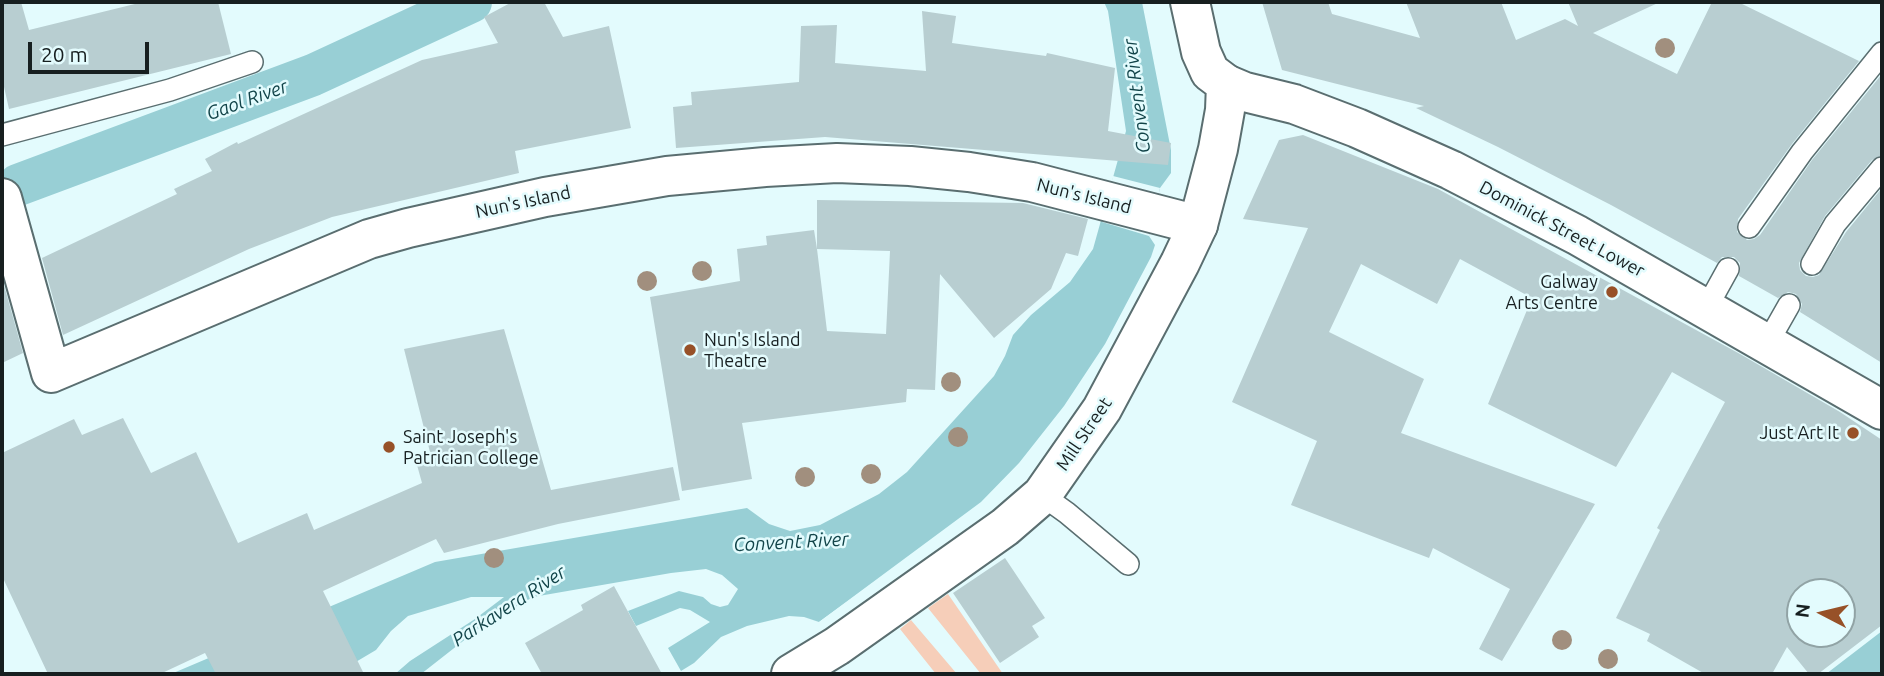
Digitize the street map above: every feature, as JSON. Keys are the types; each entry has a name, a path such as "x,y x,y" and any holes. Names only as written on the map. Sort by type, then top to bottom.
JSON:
{"street":[{"path":"1190,2 1201,52 1210,72 1226,84"},
{"name":"Mill Street","path":"812,665 1004,527 1042,495 1102,409 1198,226 1218,149 1225,110 1226,84"},
{"name":"Dominick Street Lower","path":"1226,84 1357,128 1451,170 1577,235 1881,405"},
{"name":"Nun's Island","path":"2,198 51,373 369,239 490,209 679,174 837,163 910,166 1032,182 1198,226"}],"lane":[{"path":"1749,227 1802,152 1882,53"},
{"path":"2,135 170,90 252,62"},
{"path":"1812,264 1835,224 1882,167"},
{"path":"1707,307 1728,269"},
{"path":"1768,342 1789,305"},
{"path":"1042,495 1128,564"}],"shaded area":[{"path":"948,594 1003,674 981,674 928,608"},
{"path":"911,620 957,674 936,674 900,629"}],"water":[{"path":"1104,2 1142,2 1171,150 1171,173 1160,188 1149,236 1155,245 1151,257 1105,344 1064,406 1019,463 981,502 819,622 789,616 747,626 721,637 694,663 681,671 668,648 710,622 690,610 680,608 636,626 628,611 679,591 703,597 720,607 728,605 738,589 722,575 706,569 533,597 481,627 421,674 395,674 504,597 471,597 408,616 376,650 349,666 326,674 171,674 435,562 747,508 769,524 790,531 820,525 879,494 907,472 994,376 1013,335 1031,315 1070,282 1093,249 1126,131 1108,11"},
{"path":"1882,631 1882,674 1826,674"}],"pier":[{"path":"1113,176 1160,188 1149,236 1102,222"},
{"path":"935,538 937,541 821,625 819,622"}],"building":[{"path":"2,2 21,2 29,30 143,2 218,2 231,54 9,109 2,78"},
{"path":"512,2 544,2 563,37 609,26 631,128 515,151 519,173 332,217 249,249 63,335 42,258 177,194 174,189 212,171 205,159 237,142 238,144 422,60 498,43 484,17"},
{"path":"1262,2 1328,2 1332,14 1420,38 1406,2 1501,2 1516,40 1565,19 1578,26 1568,2 1660,2 1593,33 1677,74 1712,2 1738,2 1859,61 1792,144 1738,219 1737,232 1747,240 1760,235 1812,160 1882,74 1882,155 1872,160 1825,216 1799,263 1800,270 1806,276 1819,275 1846,232 1882,188 1882,363 1800,312 1802,304 1796,294 1788,292 1778,298 1739,276 1740,263 1734,257 1722,257 1717,263 1611,205 1416,108 1424,106 1282,70"},
{"path":"922,11 956,16 952,43 1046,56 1047,53 1115,68 1108,131 1171,143 1168,165 825,137 676,148 673,107 692,105 691,92 799,82 801,26 837,25 835,63 926,71"},
{"path":"1303,135 1438,189 1740,354 1840,412 1882,440 1882,625 1856,645 1856,578 1786,578 1786,648 1772,674 1705,674 1647,641 1650,634 1616,618 1660,530 1657,528 1725,402 1672,372 1616,467 1488,404 1532,298 1460,259 1437,304 1361,264 1329,332 1424,379 1401,433 1595,504 1502,661 1479,649 1510,589 1433,548 1429,558 1291,505 1317,441 1232,402 1308,228 1243,219 1279,140"},
{"path":"817,200 1023,203 1088,219 1078,256 1066,253 1051,289 994,338 940,274 935,390 907,389 906,402 742,423 752,479 682,491 650,297 740,281 737,249 767,245 766,236 814,230 817,249","holes":["817,249 890,251 886,334 827,331"]},
{"path":"2,278 23,353 2,363"},
{"path":"504,329 551,490 673,467 680,500 558,524 444,553 436,539 323,591 364,674 216,674 205,653 160,674 48,674 2,576 2,453 74,419 82,435 123,418 151,473 196,452 238,543 307,513 314,530 422,483 417,465 432,460 404,349"},
{"path":"1005,558 1045,618 1032,626 1039,637 1000,663 953,593"},
{"path":"614,586 662,674 542,674 525,643 583,610 581,605"},
{"path":"1788,648 1852,648 1818,674 1809,674"}],"waterway":[{"name":"Gaol River","path":"18,185 313,75 471,2"}],"place":[{"name":"Galway Arts Centre","path":"1612,292"},
{"name":"Nun's Island Theatre","path":"690,350"},
{"name":"Just Art It","path":"1853,433"},
{"name":"Saint Joseph's Patrician College","path":"389,447"}],"water label":[{"name":"Convent River","path":"1137,96"},
{"name":"Convent River","path":"791,542"},
{"name":"Parkavera River","path":"509,606"}]}
